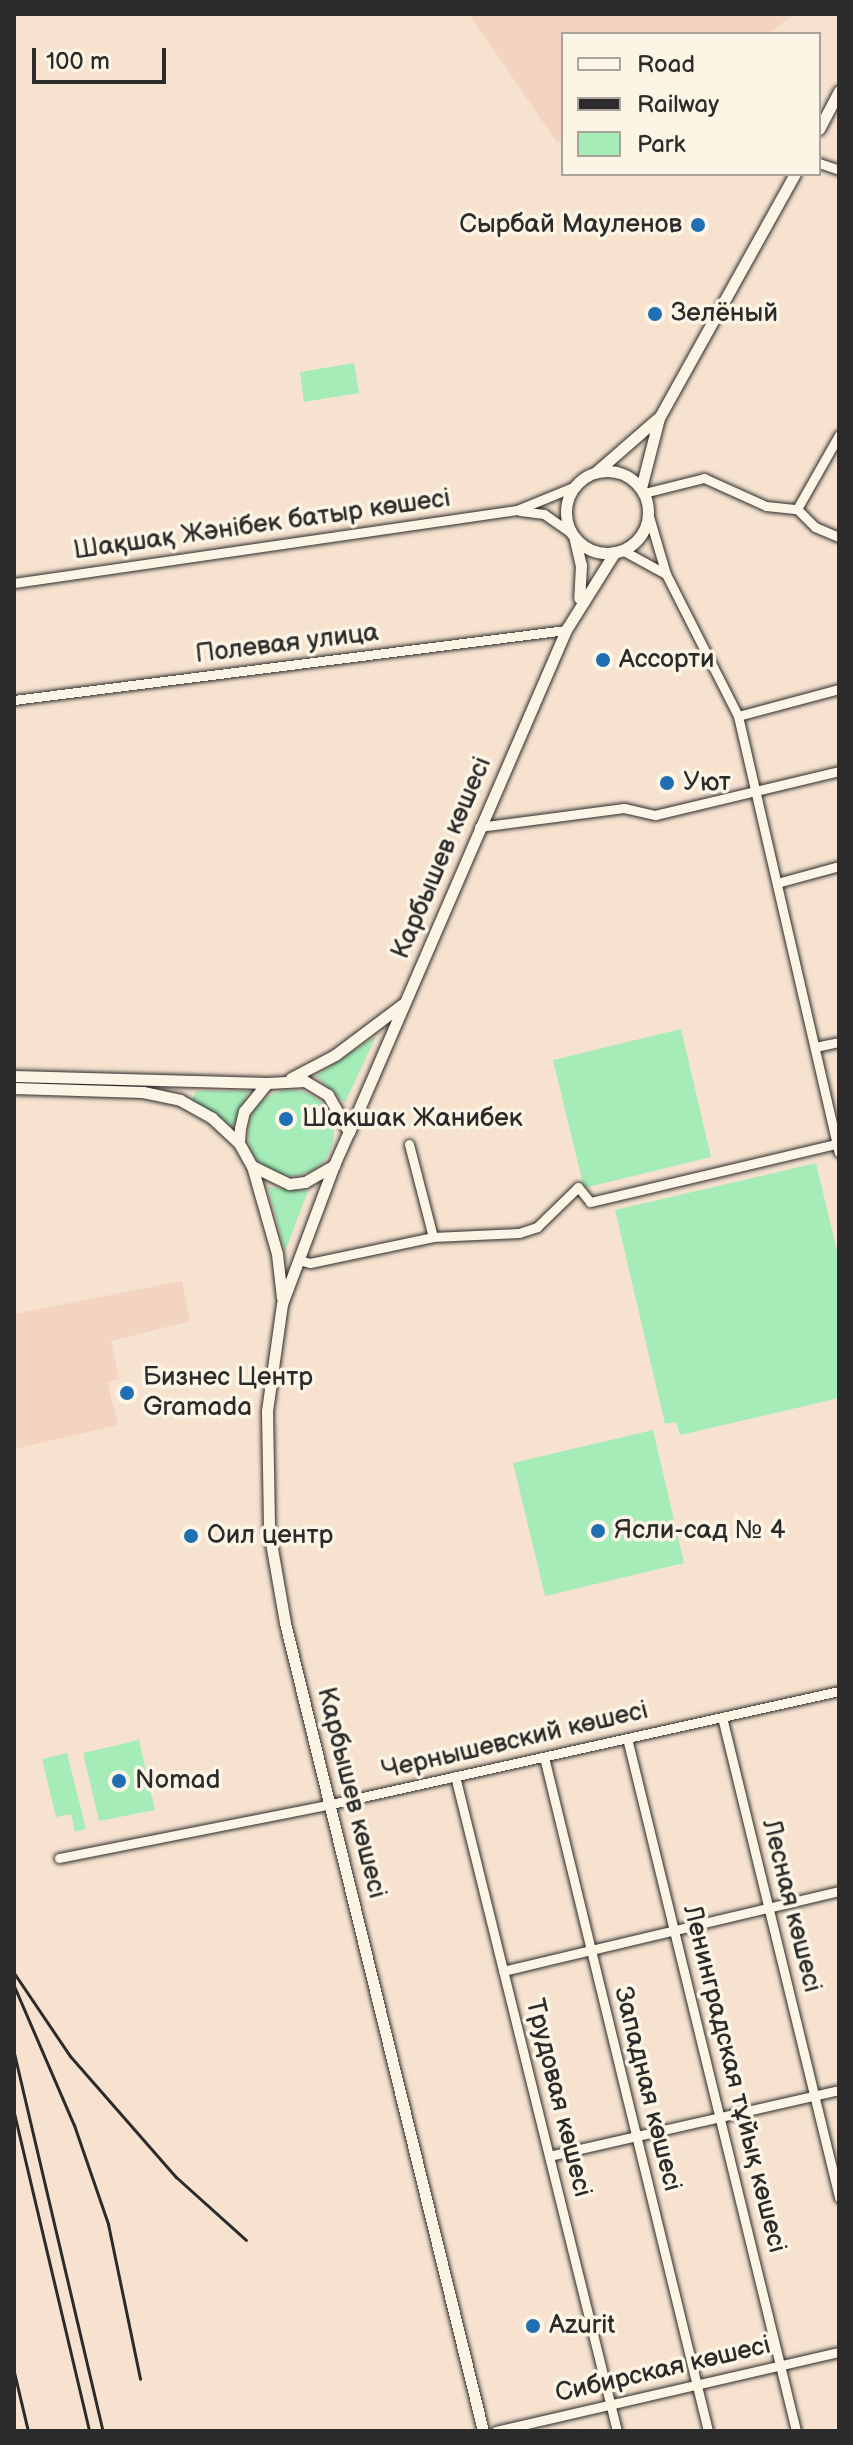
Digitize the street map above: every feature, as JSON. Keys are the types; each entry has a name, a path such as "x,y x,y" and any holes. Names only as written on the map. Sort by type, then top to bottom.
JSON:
{"main road":[{"path":"821,125 839,91"},
{"path":"579,602 619,551 641,535 648,513 642,491 659,418 794,176"},
{"path":"579,602 581,565 565,509 573,487 596,472 659,418"},
{"path":"596,472 621,473 642,491"},
{"path":"572,535 593,551 619,551"},
{"name":"Карбышев көшесі","path":"349,1132 579,602"},
{"path":"14,1076 267,1083 291,1078 335,1055 403,1004"},
{"path":"252,1166 289,1184 334,1165 349,1132 328,1095 316,1085 291,1078"},
{"path":"239,1143 244,1111 267,1083"},
{"path":"14,1088 143,1092 180,1100 212,1118 239,1143 252,1166 277,1254 282,1304"},
{"name":"Карбышев көшесі","path":"334,1165 282,1304 267,1411 269,1531 285,1623 483,2431"}],"street":[{"path":"797,509 839,435"},
{"path":"642,491 704,478 766,506 797,509 815,527 839,537"},
{"name":"Шақшақ Жәнібек батыр көшесі","path":"14,583 517,510 573,487"},
{"name":"Шақшақ Жәнібек батыр көшесі","path":"517,510 544,514 572,535"},
{"path":"298,1260 310,1263 433,1237 519,1233 537,1227 578,1187 590,1202 838,1146 738,716 666,574 648,513"},
{"path":"619,551 666,574"},
{"name":"Полевая улица","path":"14,700 566,630"},
{"path":"738,716 839,689"},
{"path":"479,827 624,808 655,815 839,771"},
{"path":"777,883 839,866"},
{"path":"815,1047 839,1042"},
{"path":"409,1144 433,1237"},
{"name":"Чернышевский көшесі","path":"59,1858 331,1804 839,1691"},
{"name":"Лесная көшесі","path":"722,1717 839,2198"},
{"name":"Ленинградская тұйық көшесі","path":"627,1738 796,2431"},
{"name":"Западная көшесі","path":"544,1757 708,2431"},
{"name":"Трудовая көшесі","path":"455,1776 617,2431"},
{"path":"503,1971 768,1905 839,1891"},
{"path":"549,2156 839,2090"},
{"name":"Сибирская көшесі","path":"496,2431 839,2352"}],"shaded area":[{"path":"469,14 795,14 770,32 561,32 561,142 556,141"},
{"path":"182,1281 190,1321 111,1341 119,1379 107,1382 118,1425 14,1449 14,1314"}],"green space":[{"path":"354,363 359,393 304,402 300,372"},
{"path":"681,1029 711,1157 584,1188 553,1060"},
{"path":"376,1036 345,1103 316,1076"},
{"path":"291,1090 308,1093 322,1102 331,1116 334,1133 331,1150 322,1164 308,1173 291,1176 274,1173 260,1164 251,1150 248,1133 251,1116 260,1102 274,1093"},
{"path":"196,1091 249,1091 232,1127 191,1102"},
{"path":"816,1163 839,1259 839,1398 680,1435 676,1422 665,1424 615,1210"},
{"path":"268,1187 308,1191 285,1252"},
{"path":"653,1430 684,1563 545,1596 513,1463"},
{"name":"Nomad","path":"139,1740 155,1810 99,1821 83,1753"},
{"name":"Nomad","path":"67,1753 86,1829 75,1832 71,1814 56,1817 42,1759"}],"railway":[{"path":"14,1973 70,2056 176,2177 246,2240"},
{"path":"14,1986 74,2125 108,2224 140,2379"},
{"path":"14,2053 103,2431"},
{"path":"14,2113 89,2431"},
{"path":"14,2372 28,2431"}],"place":[{"name":"Сырбай Мауленов","path":"698,225"},
{"name":"Зелёный","path":"655,314"},
{"name":"Ассорти","path":"603,660"},
{"name":"Уют","path":"667,783"},
{"name":"Шакшак Жанибек","path":"286,1119"},
{"name":"Бизнес Центр Gramada","path":"127,1393"},
{"name":"Ясли-сад № 4","path":"598,1531"},
{"name":"Оил центр","path":"191,1536"},
{"name":"Nomad","path":"119,1781"},
{"name":"Azurit","path":"533,2326"}]}
